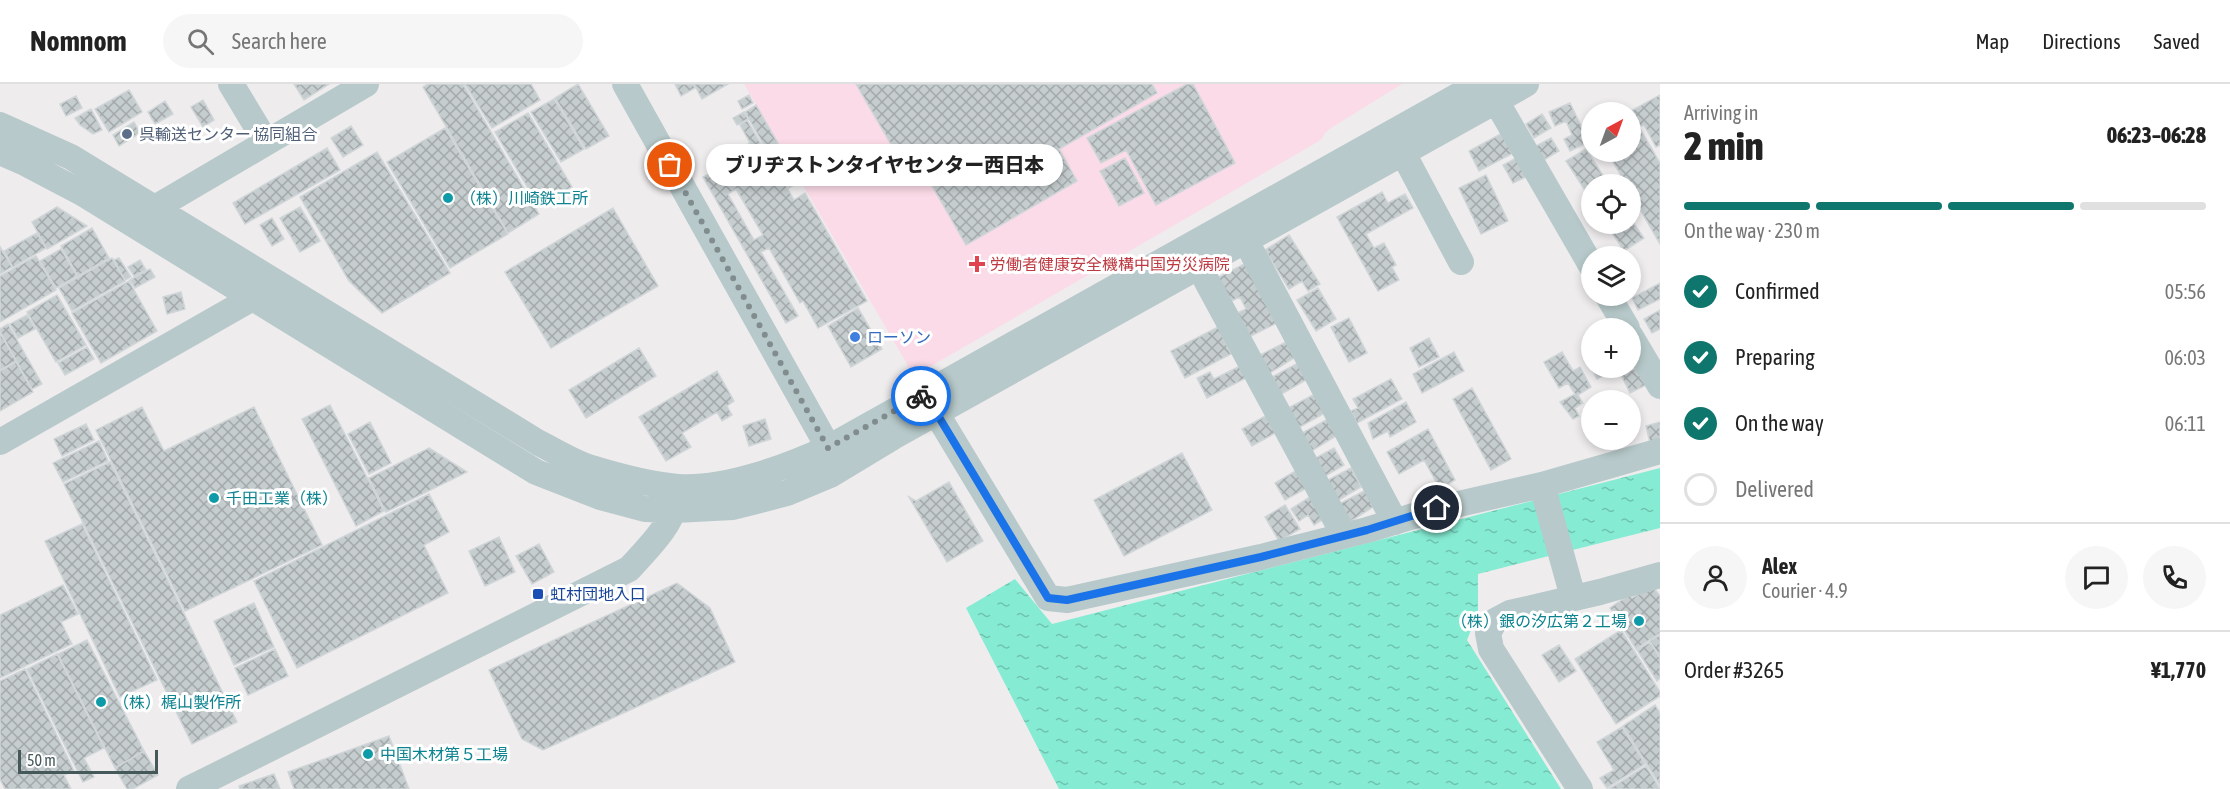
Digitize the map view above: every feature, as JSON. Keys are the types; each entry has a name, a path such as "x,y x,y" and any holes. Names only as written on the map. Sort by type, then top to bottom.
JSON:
{"street":[{"path":"231,84 267,142"},
{"path":"140,229 155,208 366,84"},
{"path":"625,84 834,459"},
{"path":"0,152 82,194 536,472 600,497 645,509 717,484 834,459 1328,182 1487,90 1526,84"},
{"path":"1328,182 1403,153 1487,90"},
{"path":"1487,90 1581,248"},
{"path":"0,125 71,157 539,443 586,466 627,477 677,498"},
{"path":"1403,153 1461,262"},
{"path":"1240,231 1395,522"},
{"path":"1194,257 1344,535"},
{"path":"0,442 280,283"},
{"path":"1641,354 1660,386"},
{"path":"931,404 1048,598 1067,600 1261,557 1395,522 1437,508 1542,485 1660,451"},
{"path":"1542,485 1573,597"},
{"path":"189,789 629,569 654,542 677,498"},
{"path":"1580,789 1491,649 1488,633 1495,621 1510,613 1660,575"}],"shaded area":[{"name":"労働者健康安全機構中国労災病院","path":"744,84 1402,84 1331,128 1321,140 914,376"}],"water":[{"path":"1660,468 1660,528 1478,574 1478,613 1467,640 1561,789 1059,789 966,608 1015,579 1052,624"}],"building":[{"path":"294,84 329,84 304,100"},
{"name":"（株）川崎鉄工所","path":"428,84 463,84 539,214 508,233 423,87"},
{"path":"465,84 531,84 540,100 492,128"},
{"path":"578,84 609,136 586,149 555,98"},
{"path":"675,84 693,84 695,88 681,96"},
{"path":"694,84 728,84 702,99"},
{"path":"856,84 1152,84 1157,93 1059,149 1077,181 966,245 924,172 911,179"},
{"path":"1187,84 1193,84 1235,163 1156,205 1126,150 1101,163 1087,138"},
{"path":"129,90 142,112 109,132 95,109"},
{"path":"749,95 753,103 742,109 738,101"},
{"path":"1660,95 1660,145 1656,147 1644,125 1641,126 1641,105"},
{"path":"76,96 82,108 66,116 60,104"},
{"path":"554,99 584,149 561,162 531,112"},
{"name":"呉輸送センター 協同組合","path":"203,100 214,120 203,127 191,107"},
{"name":"呉輸送センター 協同組合","path":"165,101 173,114 155,124 148,112"},
{"path":"1570,103 1581,126 1581,146 1570,151 1564,139 1572,135 1566,121 1555,126 1549,112"},
{"path":"756,105 782,150 770,156 745,112"},
{"path":"91,109 102,130 93,134 80,125 75,118"},
{"path":"744,112 748,119 737,125 733,118"},
{"path":"528,113 572,187 539,207 495,132"},
{"path":"1542,114 1551,128 1534,138 1526,124"},
{"path":"747,120 772,163 757,171 751,161 732,172 729,167 748,155 743,147 750,143 740,125"},
{"name":"呉輸送センター 協同組合","path":"134,122 140,133 119,146 113,135"},
{"path":"351,126 363,145 343,157 331,138"},
{"name":"（株）川崎鉄工所","path":"445,128 508,234 450,268 387,162"},
{"path":"1508,130 1519,150 1479,171 1469,151"},
{"path":"1641,130 1660,163 1660,244 1641,211 1641,174 1620,174 1613,162 1641,162"},
{"path":"1551,138 1559,151 1542,161 1534,147"},
{"path":"327,148 340,170 245,224 233,203"},
{"path":"377,152 450,273 382,313 349,281 300,197"},
{"path":"1581,152 1581,162 1594,162 1602,174 1581,174 1581,184 1566,161"},
{"path":"1520,156 1530,175 1513,183 1503,165"},
{"path":"1125,158 1144,193 1119,206 1100,171"},
{"path":"785,159 799,182 789,188 776,164"},
{"path":"751,161 756,170 743,177 738,168"},
{"path":"774,164 794,200 805,193 867,301 818,328 803,301 800,303 769,248 761,252 798,316 786,323 703,177 716,170 721,179 738,170 742,178 755,171 757,174","holes":["736,189 763,235 754,240 728,194"]},
{"path":"1486,175 1508,221 1481,234 1459,188"},
{"path":"1382,192 1388,203 1405,194 1413,208 1366,234 1374,248 1384,243 1396,265 1392,267 1399,280 1378,291 1337,217"},
{"path":"57,207 87,226 47,249 32,222"},
{"path":"300,207 320,241 300,252 280,218"},
{"path":"613,208 658,286 551,348 505,272"},
{"path":"272,218 284,239 272,246 260,225"},
{"path":"92,228 109,258 78,276 61,246"},
{"path":"37,233 46,248 13,267 4,251"},
{"path":"1613,234 1641,234 1644,238 1632,246 1621,246"},
{"path":"1289,235 1320,284 1308,291 1302,281 1289,289 1265,250"},
{"path":"0,247 12,267 0,274"},
{"path":"61,249 77,276 56,288 40,261"},
{"path":"36,256 56,290 0,322 0,276"},
{"path":"112,258 125,281 72,311 59,288"},
{"path":"119,258 131,277 125,280 114,260"},
{"path":"140,260 146,270 134,276 128,267"},
{"path":"1248,262 1279,322 1247,338 1235,314 1246,309 1240,297 1227,303 1215,279"},
{"path":"150,269 155,277 135,288 130,280"},
{"path":"129,281 157,331 101,363 72,313"},
{"path":"1660,283 1660,299 1638,310 1636,306 1641,306 1641,293"},
{"path":"1318,288 1336,319 1316,331 1297,300"},
{"path":"181,292 185,309 167,314 163,297"},
{"path":"57,295 86,345 56,362 27,312"},
{"name":"ローソン","path":"858,308 882,349 851,367 828,326"},
{"path":"1660,310 1660,329 1652,333 1644,319"},
{"path":"27,315 35,329 18,338 10,324"},
{"path":"1349,318 1367,353 1349,362 1331,327"},
{"path":"8,324 42,384 32,389 0,331"},
{"path":"1218,327 1231,354 1185,378 1171,351"},
{"path":"0,333 16,361 0,370"},
{"path":"1429,338 1439,357 1419,367 1410,348"},
{"path":"1286,342 1294,358 1268,374 1258,356"},
{"path":"87,347 94,359 65,375 58,363"},
{"path":"639,348 656,376 586,418 569,390"},
{"path":"1454,352 1464,371 1422,393 1413,374"},
{"path":"1562,352 1573,371 1580,367 1581,378 1586,378 1591,387 1581,390 1578,395 1581,404 1575,408 1579,416 1573,419 1560,402 1575,394 1568,383 1559,388 1544,362"},
{"path":"16,362 33,392 0,411 0,371"},
{"path":"1298,363 1306,380 1280,395 1270,378"},
{"path":"1242,365 1248,377 1207,398 1197,378 1210,372 1214,379"},
{"path":"1643,365 1652,382 1636,390 1628,390 1622,378 1641,378 1641,366"},
{"path":"717,371 734,401 727,406 732,415 722,421 717,412 682,433 691,447 666,461 639,417"},
{"path":"1391,379 1402,399 1357,423 1351,411 1358,408 1353,399"},
{"path":"1472,388 1511,459 1491,470 1453,399"},
{"path":"1315,394 1325,413 1298,428 1288,408"},
{"path":"1406,402 1416,422 1390,437 1388,431 1373,439 1368,423"},
{"path":"330,405 384,511 356,526 302,419"},
{"name":"千田工業（株）","path":"142,407 164,451 254,407 322,545 185,611 96,430"},
{"path":"1267,415 1277,432 1252,446 1242,429"},
{"path":"765,419 771,439 749,446 743,426"},
{"path":"1328,419 1336,436 1310,452 1300,434"},
{"path":"370,422 391,463 369,474 348,434"},
{"path":"1660,422 1660,445 1651,447 1646,426"},
{"path":"86,424 94,440 62,456 54,439"},
{"path":"1428,429 1455,480 1440,489 1424,460 1399,474 1387,452"},
{"path":"99,441 108,461 63,482 53,463"},
{"path":"429,448 467,472 386,512 369,478"},
{"path":"1334,448 1344,465 1322,478 1312,460"},
{"path":"1182,453 1212,510 1124,556 1094,500"},
{"path":"110,462 237,722 192,744 64,484"},
{"path":"1351,468 1361,487 1337,501 1326,481"},
{"path":"1297,470 1307,488 1285,500 1275,483"},
{"path":"949,482 983,541 947,562 909,497 916,501"},
{"path":"1366,490 1373,507 1348,523 1337,505"},
{"path":"1316,493 1330,515 1314,525 1308,515 1299,521 1291,509"},
{"path":"429,494 449,532 424,545 448,593 297,668 254,581"},
{"path":"1285,505 1300,529 1279,541 1265,517"},
{"path":"82,524 157,680 120,697 45,541"},
{"path":"499,537 515,572 485,586 469,551"},
{"path":"539,544 554,572 532,584 516,556"},
{"path":"677,583 710,608 735,662 543,750 522,739 489,670"},
{"path":"63,585 78,614 61,622 72,644 0,678 0,615"},
{"name":"（株）銀の汐広第２工場","path":"1653,587 1660,596 1660,633 1636,649 1610,608 1629,595 1632,598"},
{"path":"254,603 274,647 234,665 214,621"},
{"path":"1621,630 1660,692 1660,696 1616,724 1575,659"},
{"path":"1660,635 1660,657 1650,641"},
{"name":"（株）梶山製作所","path":"87,640 144,751 115,768 58,654"},
{"path":"1650,642 1660,658 1660,678 1657,681 1637,650"},
{"path":"1559,645 1576,671 1559,682 1542,655"},
{"path":"275,649 288,676 248,695 235,668"},
{"path":"57,654 104,748 84,758 94,777 83,782 27,669"},
{"path":"25,669 74,771 64,775 71,789 5,789 0,779 0,681"},
{"path":"1655,705 1660,713 1660,785 1623,726"},
{"path":"1622,727 1645,764 1607,788 1600,778 1614,770 1597,742"},
{"name":"中国木材第５工場","path":"389,736 409,789 294,789 288,772"},
{"path":"144,751 158,775 133,789 127,789 115,768"},
{"path":"1646,766 1660,789 1609,789"},
{"path":"274,774 280,789 240,789 239,786"}],"way so far":[{"path":"670,165 828,448 921,396"}],"place":[{"name":"呉輸送センター 協同組合","path":"127,134"},
{"name":"ブリヂストンタイヤセンター西日本","path":"670,165"},
{"name":"（株）川崎鉄工所","path":"448,198"},
{"name":"労働者健康安全機構中国労災病院","path":"977,264"},
{"name":"ローソン","path":"855,337"},
{"name":"千田工業（株）","path":"214,498"},
{"name":"虹村団地入口","path":"538,594"},
{"name":"（株）銀の汐広第２工場","path":"1639,621"},
{"name":"（株）梶山製作所","path":"101,702"},
{"name":"中国木材第５工場","path":"368,754"}],"route":[{"path":"921,396 925,394 1048,598 1067,600 1261,557 1367,530 1437,508"}]}
